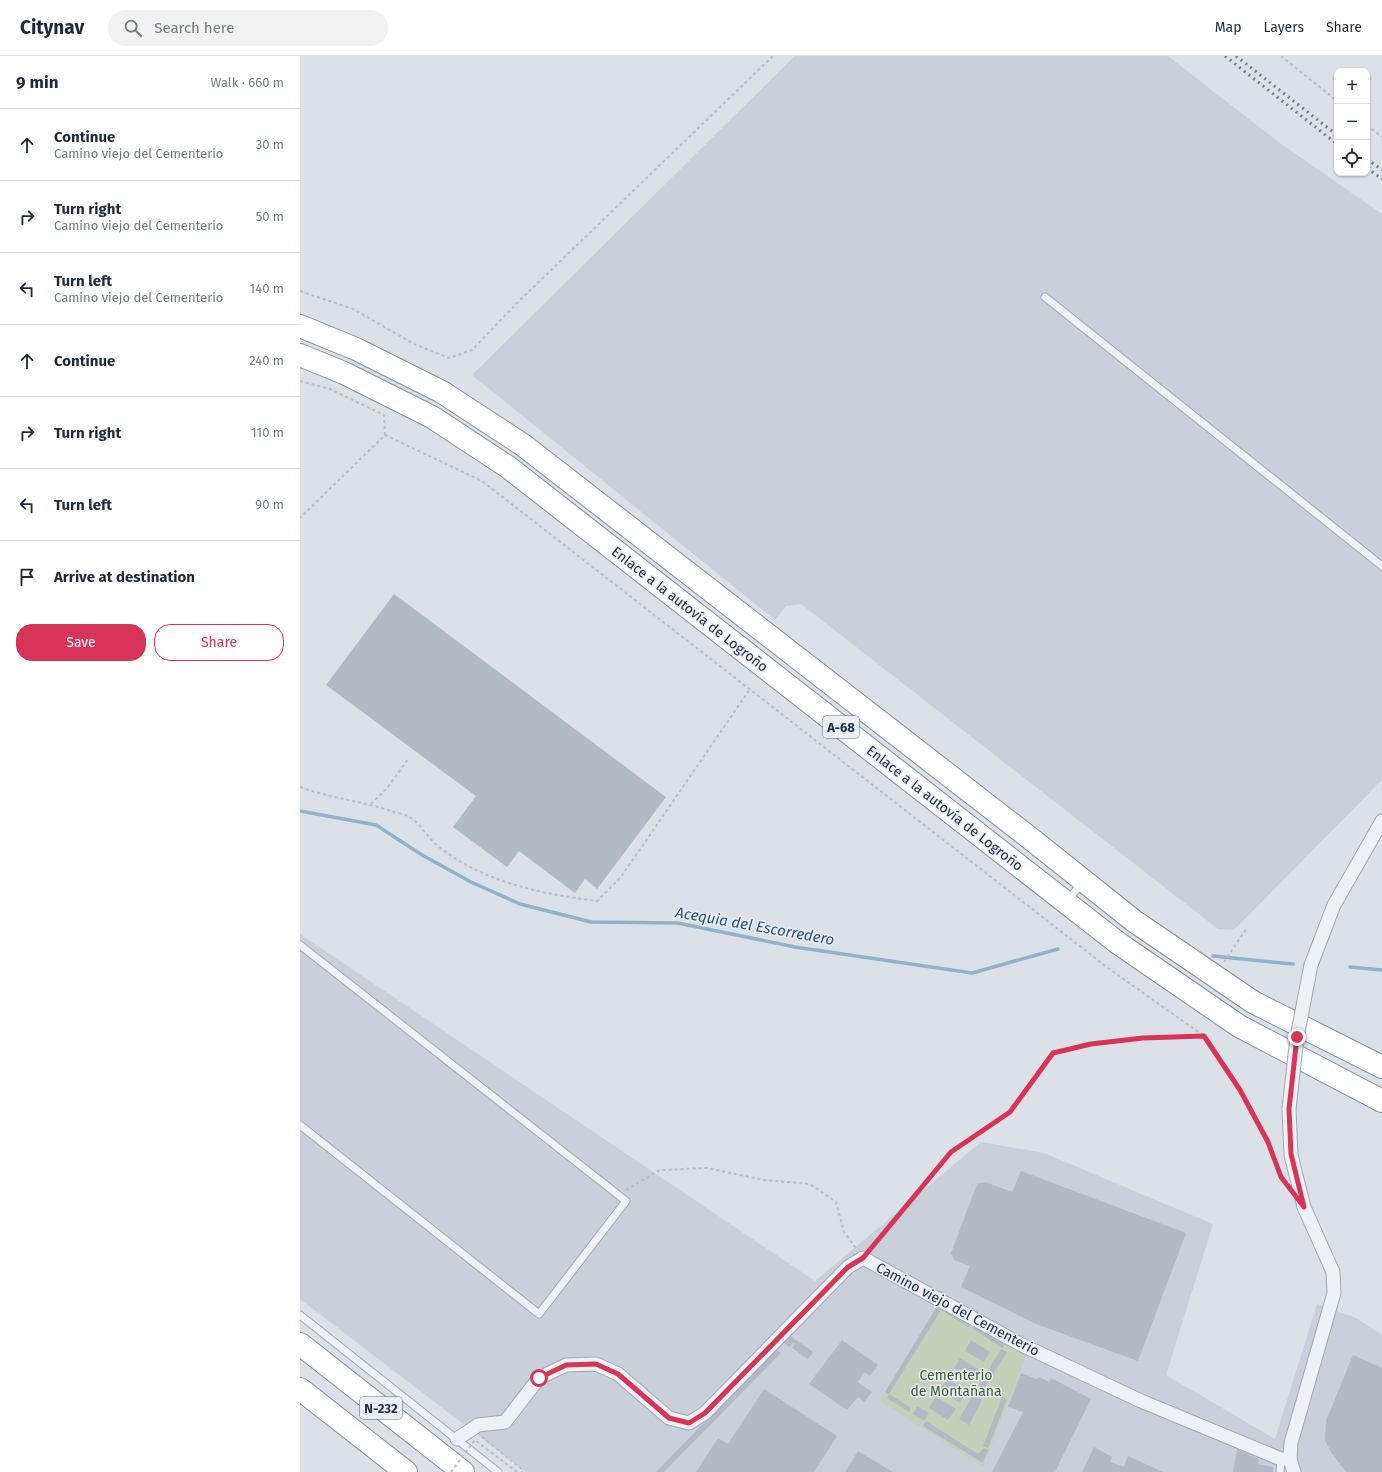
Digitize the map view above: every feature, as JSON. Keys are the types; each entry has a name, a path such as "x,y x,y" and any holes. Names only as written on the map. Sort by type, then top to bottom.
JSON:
{"highway":[{"name":"Enlace a la autovía de Logroño","path":"300,326 356,349 442,392 523,445 1134,921 1253,1002 1382,1067"},
{"name":"Enlace a la autovía de Logroño","path":"300,355 344,373 432,418 508,467 1118,943 1239,1026 1382,1101"},
{"name":"N-232","path":"300,1344 463,1472"},
{"name":"N-232","path":"300,1389 406,1472"}],"street":[{"path":"1286,1466 1291,1443 1334,1293 1333,1272 1304,1207 1291,1154 1289,1109 1297,1037 1310,965 1334,904 1382,821"},
{"name":"Camino viejo del Cementerio","path":"457,1439 478,1425 505,1422 539,1378 566,1365 596,1364 618,1374 669,1418 689,1423 705,1413 848,1267 863,1258 1020,1344 1141,1401 1286,1466"}],"lane":[{"path":"1045,297 1382,566"},
{"path":"1066,902 1084,881"},
{"path":"300,945 626,1201 539,1314 300,1126"},
{"path":"300,1315 498,1472"}],"path":[{"path":"300,291 353,309 414,344 449,358 472,350 519,301 773,56"},
{"path":"1281,56 1334,99"},
{"path":"1370,128 1382,137"},
{"path":"300,380 330,389 384,415 385,435 300,518"},
{"path":"385,435 482,481 1102,963 1204,1036 1240,1090 1268,1142 1281,1177 1286,1183"},
{"path":"300,787 321,795 371,804 410,817 438,846 475,871 527,888 563,897 597,901 621,877 750,689"},
{"path":"371,804 388,787 408,759"},
{"path":"1223,962 1247,928"},
{"path":"618,1194 660,1170 707,1168 764,1180 810,1184 836,1202 844,1232 863,1258 951,1152 1010,1112 1053,1053 1091,1044 1143,1038 1204,1036"},
{"path":"479,1436 523,1470 522,1472"},
{"path":"451,1472 475,1440 517,1472"}],"shaded area":[{"path":"795,56 1168,56 1277,141 1382,214 1382,780 1234,930 1218,929 801,604 786,606 775,620 472,375"},
{"path":"300,934 815,1281 981,1142 1044,1153 1213,1224 1166,1375 1275,1439 1317,1304 1356,1318 1382,1335 1382,1472 526,1472 300,1299"}],"green space":[{"name":"Cementerio de Montañana","path":"939,1303 1026,1356 983,1467 880,1401"}],"building":[{"path":"394,594 666,797 597,889 585,879 575,893 519,851 507,867 453,827 476,796 326,685"},
{"path":"1021,1171 1186,1233 1138,1361 1036,1324 961,1287 970,1266 954,1260 951,1253 977,1184 985,1182 1012,1192"},
{"path":"939,1303 971,1323 968,1327 941,1310 889,1394 885,1392"},
{"path":"976,1325 1005,1344 1002,1348 973,1329"},
{"path":"789,1335 813,1352 808,1359 792,1348 795,1344 793,1343 789,1347 783,1342"},
{"path":"842,1340 878,1365 870,1376 864,1372 858,1382 872,1392 864,1402 858,1397 847,1410 809,1384"},
{"path":"971,1340 990,1352 984,1362 965,1351"},
{"path":"776,1349 781,1353 664,1472 656,1472"},
{"path":"1001,1349 1007,1352 984,1389 979,1385"},
{"path":"1353,1355 1382,1368 1382,1472 1346,1472 1331,1452 1325,1440 1326,1421"},
{"path":"960,1358 979,1370 973,1380 954,1368"},
{"path":"1021,1373 1037,1379 1039,1377 1049,1382 1051,1378 1091,1399 1055,1472 992,1472 1023,1412 1008,1407"},
{"path":"947,1379 967,1391 960,1403 940,1390"},
{"path":"764,1389 837,1436 814,1472 696,1472 718,1438 728,1444"},
{"path":"974,1393 982,1400 969,1425 959,1419"},
{"path":"889,1394 911,1408 909,1412 887,1398"},
{"path":"936,1397 956,1409 948,1420 929,1408"},
{"path":"1002,1397 1007,1399 988,1448 983,1446"},
{"path":"917,1406 929,1413 924,1421 913,1414"},
{"path":"926,1421 978,1454 984,1448 988,1450 983,1463 923,1426"},
{"path":"1094,1447 1112,1457 1110,1462 1124,1467 1128,1456 1163,1472 1082,1472"},
{"path":"1237,1449 1259,1459 1258,1464 1273,1467 1273,1472 1233,1472"},
{"path":"858,1451 893,1472 845,1472"}],"waterway":[{"name":"Acequia del Escorredero","path":"300,811 376,825 422,855 471,882 520,904 591,922 678,923 795,947 972,973 1058,949"},
{"name":"Acequia del Escorredero","path":"1213,956 1293,964"},
{"name":"Acequia del Escorredero","path":"1350,967 1382,970"}],"railway":[{"path":"1225,56 1334,142"},
{"path":"1236,56 1334,133"},
{"path":"1370,161 1382,170"},
{"path":"1370,170 1382,179"}],"route":[{"path":"539,1378 566,1365 596,1364 618,1374 645,1399 669,1418 689,1423 705,1413 848,1267 863,1258 951,1152 1010,1112 1053,1053 1091,1044 1143,1038 1204,1036 1240,1090 1268,1142 1281,1177 1304,1207 1291,1154 1289,1109 1297,1037"}]}
